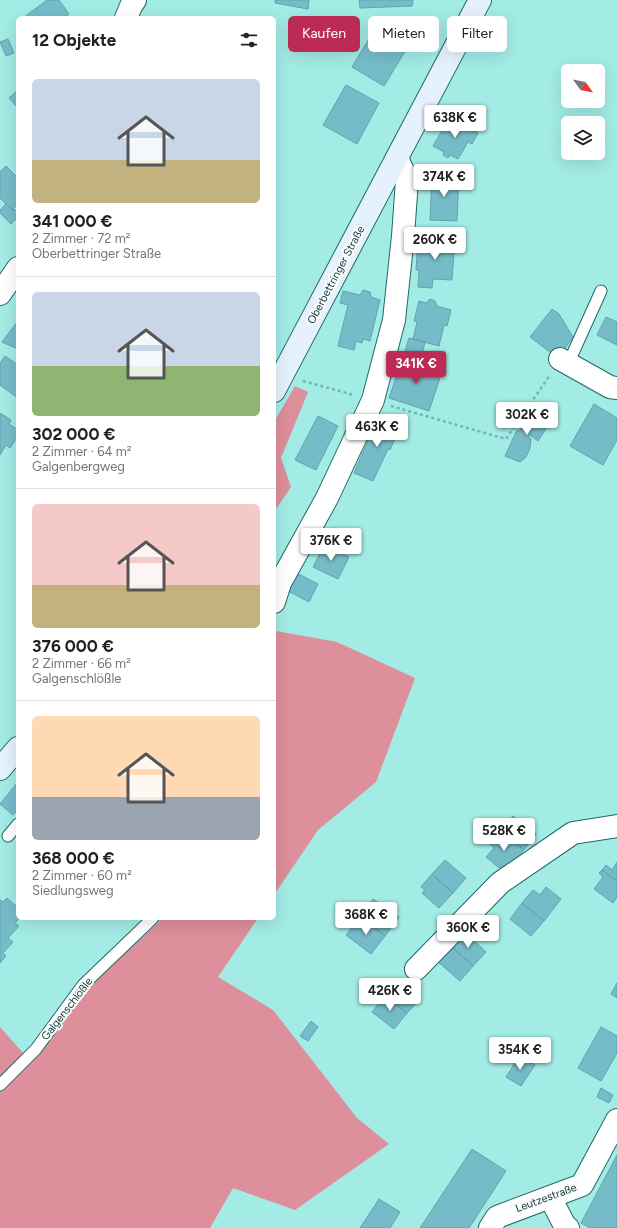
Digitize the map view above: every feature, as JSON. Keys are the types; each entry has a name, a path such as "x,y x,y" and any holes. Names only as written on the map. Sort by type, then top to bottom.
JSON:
{"street":[{"path":"127,16 130,6 135,0"},
{"name":"Oberbettringer Straße","path":"278,383 480,0"},
{"path":"276,596 280,583 327,498 373,400 394,320 402,244 407,180 396,158"},
{"path":"0,294 16,271"},
{"path":"564,362 610,387 617,388"},
{"path":"0,769 16,750"},
{"path":"416,969 500,883 573,833 617,826"},
{"name":"Leutzestraße","path":"490,1228 497,1216 582,1185 617,1120"},
{"path":"550,1197 565,1226 568,1228"}],"lane":[{"path":"564,362 601,291"},
{"path":"8,836 16,826"},
{"name":"Galgenschlößle","path":"0,1085 36,1049 83,985 151,920"}],"path":[{"path":"278,383 373,400 506,439 564,362"}],"shaded area":[{"path":"295,386 308,392 281,458 291,487 276,509 276,419"},
{"path":"276,631 337,642 415,678 376,782 318,830 276,892"},
{"path":"160,920 257,920 218,977 273,1010 357,1118 389,1144 295,1210 233,1188 210,1228 0,1228 0,1027 31,1062 96,980"}],"building":[{"path":"47,0 59,0 69,14 66,16 26,16"},
{"path":"275,0 309,0 308,9 275,3"},
{"path":"359,0 413,0 412,6 360,8"},
{"path":"8,39 14,53 6,56 0,42"},
{"path":"368,41 368,52 405,52 384,86 352,67"},
{"path":"346,85 379,103 357,144 323,125"},
{"path":"16,92 16,106 9,98"},
{"path":"450,117 478,133 472,144 468,142 458,159 450,155 448,158 443,155 444,152 433,146"},
{"path":"6,166 16,176 16,206 12,210 0,198 0,172"},
{"path":"432,174 459,175 457,221 430,220"},
{"path":"6,204 12,210 14,209 16,211 16,219 11,224 0,213 0,210"},
{"path":"430,238 455,240 452,280 433,279 432,288 418,287 419,270 416,270 418,241 430,242"},
{"path":"363,290 370,292 371,297 380,300 370,341 363,339 362,343 356,341 354,350 338,346 348,305 340,303 343,291 360,295"},
{"path":"430,299 435,301 437,306 451,310 447,326 444,325 439,346 413,339 417,322 414,321 419,301 426,303"},
{"path":"552,309 559,314 573,337 558,358 530,337"},
{"path":"606,317 617,322 617,345 597,335"},
{"path":"16,324 16,348 2,342"},
{"path":"409,338 425,342 421,359 404,355"},
{"path":"5,356 16,364 16,397 0,385 0,363"},
{"path":"402,360 442,372 429,411 389,398"},
{"path":"594,404 617,418 617,440 603,465 570,446"},
{"path":"532,409 551,421 538,441 530,435 528,437 531,439 530,448 526,457 520,462 505,456 517,430 520,431 521,429 519,428"},
{"path":"0,413 11,420 9,424 16,429 16,439 10,448 6,445 0,455"},
{"path":"379,415 401,425 390,450 388,449 373,481 354,473"},
{"path":"318,416 338,426 316,470 295,460"},
{"path":"324,545 349,557 338,579 313,567"},
{"path":"295,572 318,584 309,602 286,590"},
{"path":"16,784 16,811 13,815 0,804"},
{"path":"513,816 536,834 524,850 501,831"},
{"path":"501,831 524,850 504,872 486,857 494,848 490,844"},
{"path":"445,860 466,878 453,893 432,874"},
{"path":"617,862 617,881 602,870 606,865 612,870"},
{"path":"602,870 617,881 617,897 613,903 594,889 603,877 599,873"},
{"path":"432,874 453,893 439,908 422,893 425,890 421,887"},
{"path":"546,887 561,899 544,921 522,903 533,890 540,895"},
{"path":"7,898 16,906 16,920 18,920 15,923 19,926 8,938 13,942 3,953 6,956 0,963 0,900 3,902"},
{"path":"373,899 382,905 379,908 386,914 390,910 399,917 385,936 360,917"},
{"path":"522,903 544,921 531,936 510,919"},
{"path":"360,917 385,936 371,954 346,935"},
{"path":"464,931 486,952 473,966 451,946"},
{"path":"451,946 473,966 460,981 437,961"},
{"path":"398,981 420,999 407,1013 385,996"},
{"path":"617,983 617,998 611,994"},
{"path":"385,996 407,1013 394,1029 372,1012"},
{"path":"311,1021 318,1027 308,1041 300,1036"},
{"path":"601,1027 617,1036 617,1053 601,1081 578,1068"},
{"path":"520,1055 535,1065 521,1086 506,1077"},
{"path":"601,1088 613,1095 609,1103 597,1097"},
{"path":"472,1149 506,1171 469,1228 420,1228"},
{"path":"617,1155 617,1226 616,1228 590,1228 581,1223"},
{"path":"379,1199 400,1212 390,1228 360,1228"}]}
